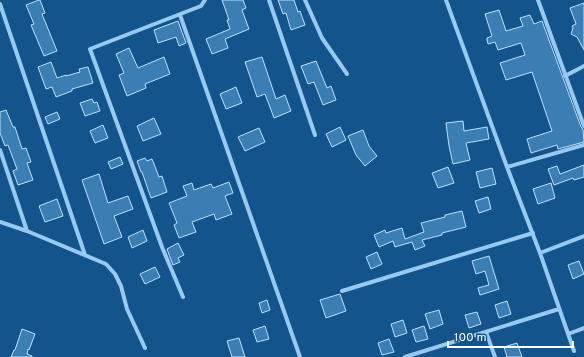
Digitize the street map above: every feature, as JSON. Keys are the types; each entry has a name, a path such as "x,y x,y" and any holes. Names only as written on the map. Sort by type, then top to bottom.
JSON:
{"street":[{"path":"183,297 162,247 90,49 180,15 201,6 205,0"},
{"path":"269,0 315,135"},
{"path":"305,0 322,38 347,74"},
{"path":"446,0 507,167 533,233 574,351"},
{"path":"538,0 584,126"},
{"path":"0,4 85,256"},
{"path":"180,15 300,357"},
{"path":"566,76 584,66"},
{"path":"507,167 584,145"},
{"path":"0,150 27,231"},
{"path":"0,222 27,231 106,264 115,274 122,286 127,309 145,348"},
{"path":"342,291 533,233"},
{"path":"540,253 584,236"},
{"path":"405,357 559,309"},
{"path":"568,334 584,328"},
{"path":"486,332 495,357"}],"building":[{"path":"39,0 45,13 42,14 57,51 44,56 31,25 34,24 26,5"},
{"path":"222,0 243,0 246,8 242,10 249,29 225,39 228,48 212,54 206,39 230,29 227,20 229,20"},
{"path":"278,0 294,0 305,25 291,30 286,13 283,14"},
{"path":"584,3 584,50 577,37 571,34 573,28 572,26 576,24 570,8"},
{"path":"499,10 506,31 523,26 520,18 530,15 534,24 542,21 583,129 584,142 558,149 557,145 531,153 527,139 552,131 532,72 506,80 500,63 525,55 521,43 498,50 495,42 488,44 487,38 492,36 485,14"},
{"path":"178,21 186,43 179,46 176,37 158,43 154,30"},
{"path":"129,48 138,68 164,57 170,74 145,84 146,88 127,96 119,75 124,73 116,54"},
{"path":"262,57 276,99 285,95 291,111 274,118 265,94 257,97 245,62"},
{"path":"316,61 327,88 331,86 336,100 323,105 314,82 308,84 301,66"},
{"path":"51,62 57,78 80,72 79,69 88,67 93,83 72,89 72,91 56,97 52,87 46,89 38,67"},
{"path":"236,87 242,103 226,109 220,94"},
{"path":"92,99 94,103 97,102 100,111 85,116 80,103"},
{"path":"6,110 13,127 15,127 22,149 26,148 31,162 27,163 33,180 18,185 13,171 17,169 8,145 5,146 0,133 0,112"},
{"path":"57,112 60,119 48,124 45,117"},
{"path":"154,118 161,134 143,141 137,126"},
{"path":"463,121 464,131 487,127 489,139 466,143 470,160 453,164 446,123"},
{"path":"103,125 108,138 95,143 90,131"},
{"path":"340,127 346,140 332,147 326,134"},
{"path":"259,128 265,142 245,151 238,137"},
{"path":"363,130 369,146 377,156 365,166 356,155 348,136"},
{"path":"120,157 123,164 111,169 108,162"},
{"path":"145,158 147,161 152,159 159,177 162,176 167,192 151,198 137,161"},
{"path":"584,165 584,177 574,180 573,178 554,185 548,169 557,166 560,174"},
{"path":"448,167 454,183 438,188 432,173"},
{"path":"492,168 496,184 480,188 476,172"},
{"path":"99,174 108,203 128,196 133,209 114,216 122,237 104,244 82,180"},
{"path":"229,182 233,193 225,196 232,214 216,220 214,214 192,222 196,232 179,238 174,225 177,223 169,203 187,196 183,186 192,183 194,190 211,184 213,188"},
{"path":"551,183 555,198 538,204 533,189"},
{"path":"488,197 491,209 479,213 475,201"},
{"path":"57,199 63,216 45,222 39,206"},
{"path":"462,211 466,227 422,240 425,246 415,250 412,242 395,247 393,241 379,247 374,235 385,230 386,233 402,228 405,239 424,232 421,223"},
{"path":"143,230 147,241 132,248 128,237"},
{"path":"178,243 184,255 178,258 180,262 173,265 167,249"},
{"path":"377,252 382,264 371,269 366,257"},
{"path":"489,256 499,289 480,295 478,288 489,285 485,271 476,274 472,261"},
{"path":"579,261 584,274 573,279 568,265"},
{"path":"155,267 160,277 145,284 140,274"},
{"path":"340,294 346,311 326,318 320,300"},
{"path":"267,300 270,310 262,313 259,303"},
{"path":"507,301 511,314 499,318 495,305"},
{"path":"439,310 443,324 430,329 425,314"},
{"path":"477,312 481,324 469,328 465,315"},
{"path":"403,320 407,333 395,337 391,324"},
{"path":"265,326 269,339 257,342 253,330"},
{"path":"424,326 428,339 416,342 412,330"},
{"path":"22,329 35,334 27,354 32,357 11,357 15,350"},
{"path":"239,338 245,357 232,357 227,341"},
{"path":"389,339 394,352 382,355 378,343"},
{"path":"517,343 522,357 507,357 504,347"}]}
